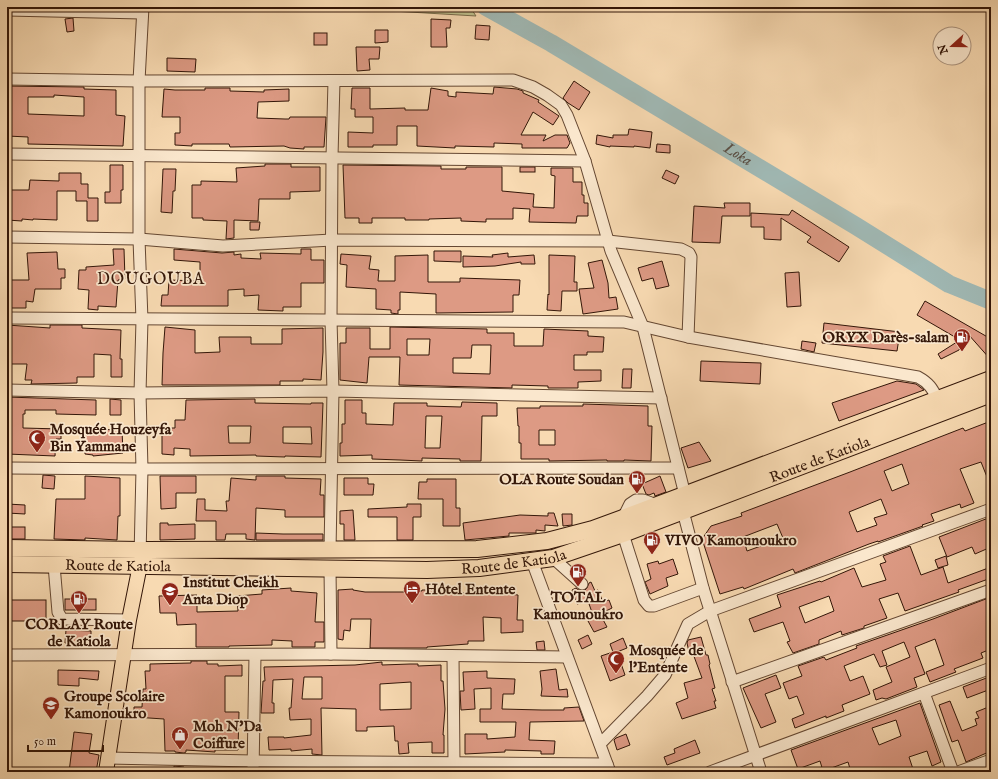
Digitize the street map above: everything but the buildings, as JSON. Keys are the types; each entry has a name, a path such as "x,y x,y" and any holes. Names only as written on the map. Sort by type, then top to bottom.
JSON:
{"highway":[{"name":"Route de Katiola","path":"7,548 140,558 330,568 427,570 480,568 532,562 553,558 623,526 657,505 991,379"},
{"name":"Route de Katiola","path":"7,564 54,565 140,558 330,550 476,549 547,541 623,526 683,511 991,394"}],"main road":[{"path":"107,765 128,620 140,558"}],"street":[{"path":"7,10 142,10 139,80 139,239 142,320 140,393 142,469 140,558"},
{"path":"7,79 334,81 513,80 547,95 561,105 568,115 585,161 608,241 643,327 685,495"},
{"path":"330,550 333,391 331,320 334,81"},
{"path":"7,154 585,161"},
{"path":"7,237 139,239 231,246 265,242 332,240 608,241 681,249 690,253 691,261 688,337"},
{"path":"7,318 624,322 688,337 918,377 928,383 938,400"},
{"path":"7,390 140,393 333,391 661,398"},
{"path":"7,468 678,468"},
{"path":"600,744 647,696 665,675 676,652 683,632 688,624 710,611 991,508"},
{"path":"683,511 703,588 761,772"},
{"path":"623,526 644,600 649,606 654,606 703,588"},
{"path":"553,558 582,584"},
{"path":"107,765 364,767 454,763 609,768 532,562"},
{"path":"54,565 58,615 62,619 128,620"},
{"path":"330,568 331,654"},
{"path":"732,682 991,590"},
{"path":"7,655 331,654 567,657"},
{"path":"253,767 255,655"},
{"path":"453,656 454,763"},
{"path":"710,772 991,668"},
{"path":"924,693 953,772"},
{"path":"958,772 991,760"}],"green space":[{"path":"326,7 470,7 476,16"}],"waterway":[{"name":"Loka","path":"486,7 551,43 856,226 949,284 991,301"}],"place":[{"name":"ORYX Darès-salam","path":"962,352"},
{"name":"Mosquée Houzeyfa Bin Yammane","path":"37,453"},
{"name":"OLA Route Soudan","path":"637,494"},
{"name":"VIVO Kamounoukro","path":"652,555"},
{"name":"TOTAL Kamounoukro","path":"578,587"},
{"name":"Hôtel Entente","path":"412,604"},
{"name":"Institut Cheikh Anta Diop","path":"170,606"},
{"name":"CORLAY Route de Katiola","path":"79,614"},
{"name":"Mosquée de l'Entente","path":"616,674"},
{"name":"Groupe Scolaire Kamonoukro","path":"51,720"},
{"name":"Moh N'Da Coiffure","path":"180,750"}],"district":[{"name":"DOUGOUBA","path":"151,280"}]}
